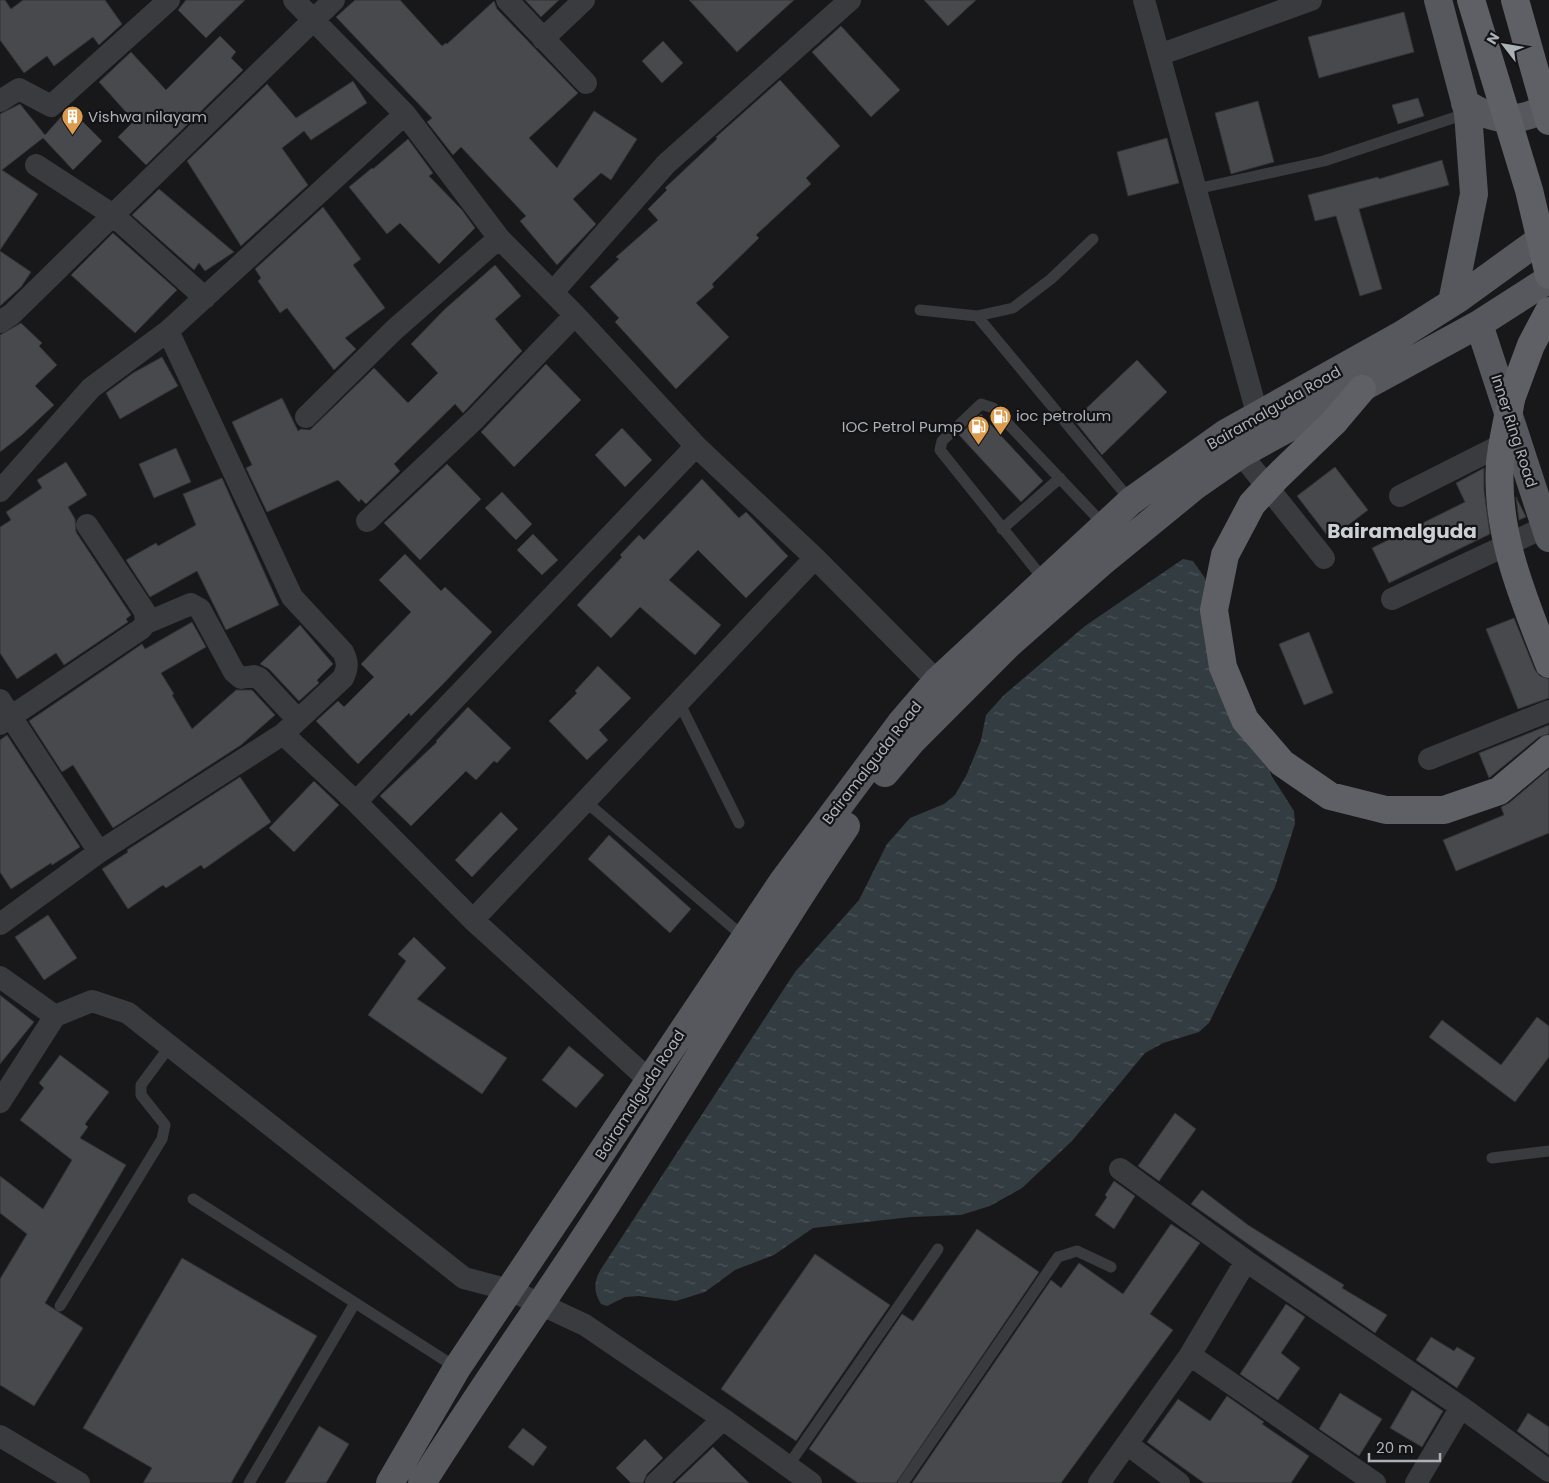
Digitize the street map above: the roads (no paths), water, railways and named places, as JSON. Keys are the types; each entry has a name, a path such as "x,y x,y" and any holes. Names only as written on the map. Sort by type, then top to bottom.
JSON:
{"highway":[{"path":"1471,0 1528,190 1549,275"},
{"path":"1515,0 1549,121"},
{"path":"1549,311 1531,345 1511,399 1500,463 1503,523 1518,585 1549,664"},
{"path":"1362,389 1334,422 1252,504 1225,555 1214,610 1223,667 1244,720 1282,763 1330,796 1386,810 1444,810 1499,791 1549,749"}],"main road":[{"path":"1438,0 1467,108 1474,194 1452,302"},
{"path":"1467,108 1496,119 1519,118 1549,107"},
{"name":"Bairamalguda Road","path":"422,1483 465,1414 615,1191 801,892 870,792 913,740 1009,644 1058,580 1105,526 1131,501 1226,433 1258,417 1401,335 1452,302 1549,233"},
{"name":"Bairamalguda Road","path":"390,1483 457,1368 745,938 795,865 900,724 937,681 1058,580 1156,516 1242,454 1479,324 1549,280"},
{"name":"Inner Ring Road","path":"1479,324 1516,437 1537,466 1547,532"},
{"path":"588,1175 615,1191"}],"street":[{"path":"0,102 19,89 51,106 169,0"},
{"path":"294,0 314,18 405,114 499,238 575,315 696,446 815,558 937,681"},
{"path":"0,322 12,314 334,0"},
{"path":"508,0 586,83"},
{"path":"543,39 584,0"},
{"path":"553,292 666,164 850,0"},
{"path":"1144,0 1258,417"},
{"path":"1159,55 1311,0"},
{"path":"0,491 90,388 168,330 205,298 405,114"},
{"path":"36,165 113,215 205,298"},
{"path":"306,417 394,330 499,238"},
{"path":"367,521 475,419 575,315"},
{"path":"0,924 99,852 291,727 343,678 347,670 348,660 343,652 292,597 168,330"},
{"path":"1400,496 1516,437"},
{"path":"356,802 696,446"},
{"path":"1242,454 1324,558"},
{"path":"86,525 145,612 146,623"},
{"path":"1392,599 1547,532"},
{"path":"473,920 815,558"},
{"path":"99,852 4,713 141,629 146,623 191,604 200,609 234,672 241,678 254,676 259,678 291,727 356,802 473,920 649,1080"},
{"path":"1429,758 1549,711"},
{"path":"0,977 55,1016"},
{"path":"0,1102 55,1016 92,1001 128,1013 464,1278 510,1290 585,1325 723,1419 811,1483"},
{"path":"1120,1169 1246,1261 1461,1407 1549,1471"},
{"path":"1099,1483 1190,1356 1246,1261"},
{"path":"1190,1356 1375,1483"},
{"path":"1416,1483 1461,1407"},
{"path":"656,1483 723,1419"},
{"path":"0,1436 79,1483"},
{"path":"1126,1444 1179,1483"}],"lane":[{"path":"1196,189 1324,161 1467,108"},
{"path":"920,310 977,316 1013,308 1051,279 1093,239"},
{"path":"977,316 1131,501"},
{"path":"1058,580 1002,529 940,450 942,441 981,404 993,408 1105,526"},
{"path":"1002,529 1060,478"},
{"path":"679,702 739,823"},
{"path":"585,801 745,938"},
{"path":"60,1306 162,1139 166,1125 141,1095 141,1085 170,1046"},
{"path":"1492,1158 1549,1151"},
{"path":"194,1199 457,1368"},
{"path":"788,1466 938,1249"},
{"path":"903,1483 1058,1257 1077,1251 1111,1267"},
{"path":"249,1483 355,1303"}],"water":[{"path":"1183,559 1193,561 1205,578 1215,626 1260,726 1271,775 1294,811 1295,824 1275,887 1209,1023 1199,1032 1163,1043 1145,1053 1072,1141 1022,1188 990,1206 961,1215 911,1217 813,1228 774,1255 735,1270 705,1292 676,1301 639,1296 625,1297 607,1306 601,1304 595,1286 601,1269 795,972 859,900 887,844 910,818 944,804 955,795 967,774 981,740 986,715 1004,695 1085,626"}],"place":[{"name":"Vishwa nilayam","path":"72,136"},
{"name":"ioc petrolum","path":"1000,435"},
{"name":"IOC Petrol Pump","path":"979,446"}],"district":[{"name":"Bairamalguda","path":"1402,531"}]}
